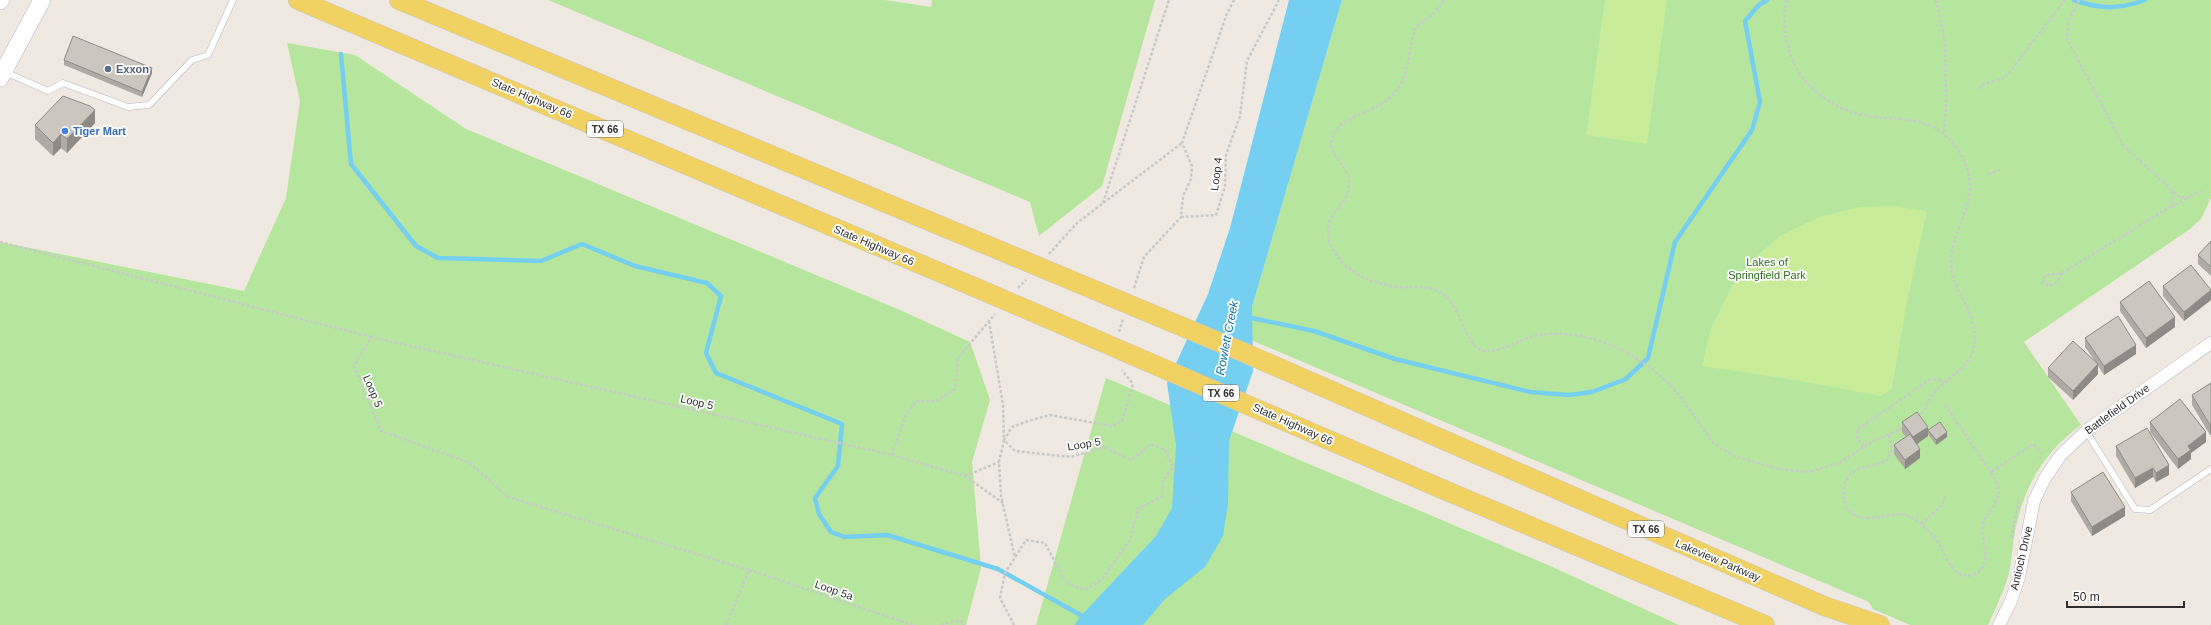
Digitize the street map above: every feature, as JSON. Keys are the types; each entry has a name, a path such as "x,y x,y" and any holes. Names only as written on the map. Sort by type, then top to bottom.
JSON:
{"main road":[{"path":"2,75 42,0"},
{"name":"State Highway 66","path":"298,0 994,295 1449,492 1765,625"},
{"name":"Lakeview Parkway","path":"399,0 1245,354 1824,606 1880,625"}],"street":[{"name":"Battlefield Drive","path":"2038,490 2060,456 2086,431 2211,343"},
{"name":"Antioch Drive","path":"1999,625 2011,601 2019,577 2031,512 2038,490"}],"lane":[{"path":"2,75 48,91 63,83 128,107 149,105 192,60 208,55 233,0"},
{"path":"2086,431 2135,509 2150,510 2211,469"}],"path":[{"path":"1103,203 1169,0"},
{"path":"1132,294 1144,257 1181,217 1183,196 1191,179 1192,166 1182,143 1226,16 1234,0"},
{"name":"Loop 4","path":"1181,217 1216,215 1225,186 1226,155 1240,116 1247,61 1279,0"},
{"path":"1444,0 1433,14 1416,27 1410,58 1395,92 1380,105 1341,125 1332,137 1332,151 1344,167 1349,183 1344,198 1334,210 1328,223 1331,244 1341,260 1362,276 1378,283 1400,287 1427,287 1439,292 1454,306 1459,314 1469,340 1483,351 1495,350 1526,338 1545,334 1581,337 1620,349 1650,368 1664,379 1678,394 1714,443 1724,451 1737,457 1778,469 1809,472 1839,463 1863,447 1908,425"},
{"path":"1787,0 1785,23 1789,48 1796,68 1812,88 1833,105 1846,110 1865,116 1916,121 1944,135 1959,152 1970,178 1969,204 1952,247 1951,264 1953,280 1972,320 1974,338 1970,358 1966,365 1932,396 1922,414 1913,421"},
{"path":"1936,0 1945,42 1946,102 1944,135"},
{"path":"1981,89 1980,85 2005,78 2065,0"},
{"path":"2079,0 2067,27 2069,47 2123,146 2172,191 2181,197 2188,198"},
{"path":"1988,174 2000,170"},
{"path":"2170,207 2173,198 2172,191"},
{"path":"2062,273 2046,275 2043,280 2044,283 2049,286 2054,284 2062,273 2170,207 2200,191"},
{"path":"0,242 371,337"},
{"path":"1116,339 1124,316"},
{"path":"989,321 1003,405 1004,440 999,462 1003,504 1015,558"},
{"name":"Loop 5","path":"749,570 508,498 470,463 381,431 354,366 371,337 864,449"},
{"name":"Loop 5","path":"1014,625 1000,598 1005,573 1026,540 1045,543 1066,583 1085,590 1100,580 1130,540 1138,509 1162,496 1163,481 1173,467 1165,450 1151,444 1131,460 1104,447 1071,457 1014,451 1004,440 1012,427 1028,420 1050,416 1112,426 1122,421 1133,384 1120,368"},
{"path":"1863,447 1857,437 1858,429 1929,380 1939,379 1944,384"},
{"path":"1889,434 1892,450 1888,459 1878,465 1855,471 1846,479 1843,491 1846,504 1858,517 1901,514 1916,520 1938,542 1944,556 1958,573 1969,576 1977,573 1983,567 1986,556 1983,538 1983,522 1996,503 1999,493 1997,483 1991,472 1945,405"},
{"path":"1991,472 2033,444 2039,448 2042,454 2037,463"},
{"path":"892,455 965,476 1003,504"},
{"path":"965,476 999,462"},
{"path":"2011,540 2021,494"},
{"path":"1921,524 1926,517 1942,504 1945,495"},
{"path":"726,625 749,570"},
{"name":"Loop 5a","path":"749,570 913,625"},
{"path":"941,625 959,620 965,625"}],"green space":[{"path":"548,0 885,0 931,7 932,0 1155,0 1102,186 1039,236 1030,202"},
{"name":"Lakes of Springfield Park","path":"1342,0 2211,0 2211,198 2201,219 2190,229 2024,342 2081,425 2056,447 2046,459 2030,485 2019,515 2008,577 1988,625 1910,625 1873,609 1869,602 1251,340 1252,307"},
{"path":"1605,0 1667,0 1647,144 1586,135"},
{"path":"287,43 355,55 466,129 900,310 970,342 990,400 972,462 981,568 966,625 0,625 0,242 244,291 286,198 300,101"},
{"path":"1894,206 1927,211 1907,302 1892,388 1881,396 1795,380 1702,366 1711,328 1733,284 1753,259 1780,236 1819,217 1859,207"},
{"path":"1106,378 1548,565 1679,625 1036,625"}],"water":[{"name":"Rowlett Creek","path":"1289,0 1342,0 1252,307 1253,371 1229,441 1228,504 1223,536 1205,567 1165,599 1143,625 1075,625 1079,618 1156,536 1172,508 1176,445 1167,383 1208,294 1230,228"}],"building":[{"name":"Exxon","path":"73,36 152,68 142,92 64,60"},
{"path":"63,96 90,106 95,110 67,139 61,134 53,143 35,125"},
{"path":"2211,241 2211,267 2198,255"},
{"path":"2191,265 2211,290 2184,312 2163,286"},
{"path":"2149,281 2175,317 2146,338 2120,302"},
{"path":"2118,316 2136,345 2104,366 2085,338"},
{"path":"2073,341 2098,364 2073,391 2048,368"},
{"path":"2211,383 2211,425 2210,425 2192,395"},
{"path":"2180,399 2206,432 2188,446 2191,450 2178,459 2150,422"},
{"path":"1917,412 1928,427 1913,437 1902,422"},
{"path":"1940,422 1947,432 1936,440 1928,430"},
{"path":"2147,428 2169,465 2156,473 2153,468 2135,478 2116,446"},
{"path":"1910,434 1920,449 1905,460 1894,445"},
{"path":"2103,472 2125,507 2092,527 2071,492"}],"waterway":[{"path":"1247,317 1314,331 1395,359 1530,392 1569,395 1592,392 1626,379 1648,358 1675,242 1752,130 1760,102 1745,21 1759,5 1767,0"},
{"path":"2074,0 2101,7 2118,7 2145,0"},
{"path":"341,54 351,164 416,246 438,258 541,261 582,244 635,266 707,283 721,296 706,353 716,373 842,424 838,466 815,498 819,514 831,532 844,537 887,535 998,569 1086,618"}],"place":[{"name":"Exxon","path":"108,69"},
{"name":"Tiger Mart","path":"65,131"}]}
